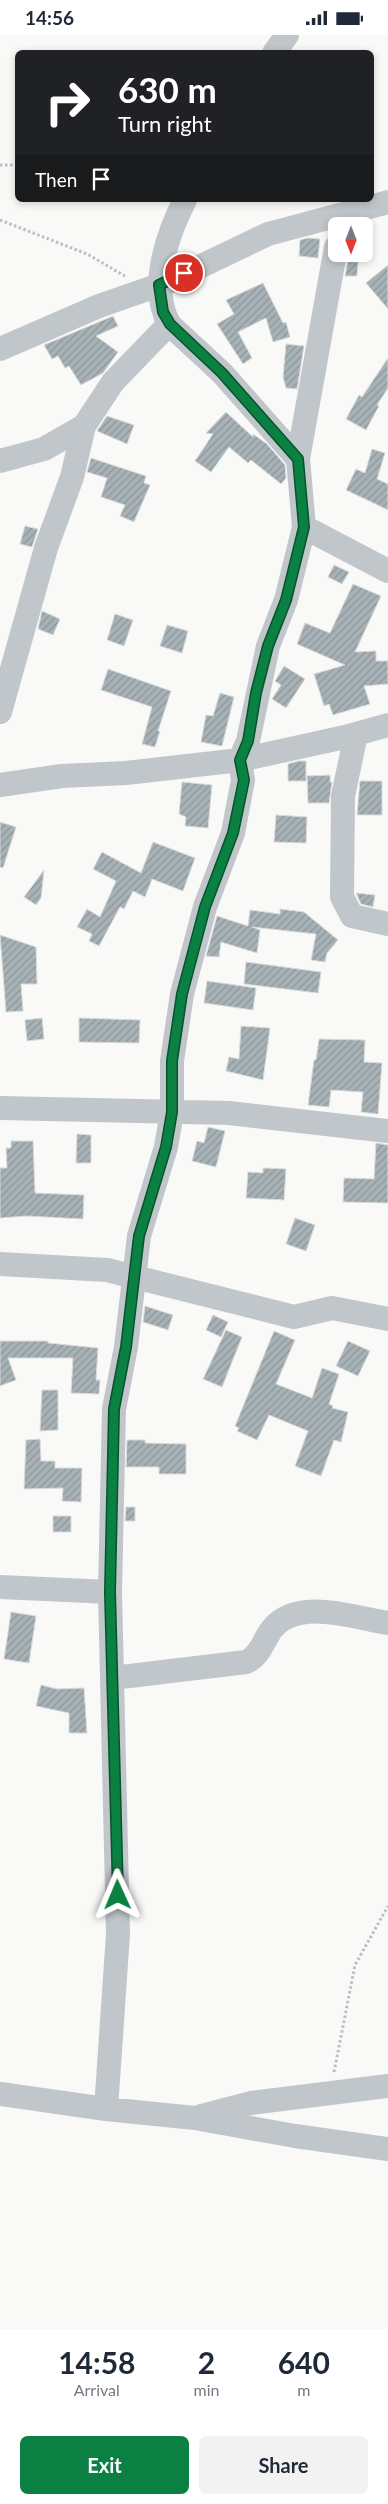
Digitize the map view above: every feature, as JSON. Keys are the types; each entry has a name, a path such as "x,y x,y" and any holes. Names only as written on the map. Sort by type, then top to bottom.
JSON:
{"street":[{"path":"276,50 287,35"},
{"path":"184,202 153,287 163,312 170,324 222,373 298,459"},
{"path":"347,217 388,202"},
{"path":"0,349 99,306 153,287 268,234 328,222"},
{"path":"106,2109 118,1934 110,1592 114,1409 126,1347 139,1236 166,1147 172,1112 172,1061 182,994 205,907 233,833 244,780 240,760 248,741 268,646 286,600 304,527 298,459 333,263"},
{"path":"0,712 46,548 72,477 84,426 113,383 170,324"},
{"path":"0,461 44,449 84,426"},
{"path":"304,527 388,571"},
{"path":"0,785 62,776 126,773 240,760 388,725"},
{"path":"356,734 343,796 342,897 352,916 388,924"},
{"path":"0,1108 229,1113 388,1131"},
{"path":"0,1264 107,1270 134,1275 294,1317 332,1309 388,1319"},
{"path":"0,1587 110,1592"},
{"path":"113,1678 246,1662 257,1655 272,1630 281,1620 292,1615 324,1613 388,1623"},
{"path":"194,2118 251,2103 388,2086"},
{"path":"0,2094 106,2109 194,2118 295,2136 388,2149"}],"path":[{"path":"0,165 15,165"},
{"path":"0,220 87,254 153,287"},
{"path":"330,2092 355,1965 388,1906"}],"building":[{"path":"308,238 320,239 318,258 299,256 300,240"},
{"path":"348,263 358,263 357,276 345,276"},
{"path":"388,265 388,309 366,283"},
{"path":"263,283 283,323 286,322 290,337 273,342 266,318 238,332 252,358 243,364 217,324 234,314 226,300"},
{"path":"113,316 118,326 96,336 118,352 103,373 81,385 69,366 65,368 58,356 52,359 44,345"},
{"path":"286,344 304,346 297,389 286,388 283,377"},
{"path":"388,358 388,388 377,405 379,406 366,430 346,419 359,395 362,397"},
{"path":"226,412 253,437 253,434 267,444 285,465 286,478 281,484 251,460 248,463 229,447 211,472 195,461 213,434 206,433"},
{"path":"107,416 134,425 127,444 97,431"},
{"path":"372,449 385,453 377,479 388,484 388,510 346,490 356,469 365,473"},
{"path":"91,458 146,476 144,483 150,485 134,522 120,516 125,505 101,497 107,478 87,472"},
{"path":"25,526 38,529 32,547 20,544"},
{"path":"334,565 349,572 342,584 328,577"},
{"path":"353,584 381,596 355,652 376,651 376,661 388,661 388,684 364,686 370,704 333,715 329,704 324,706 314,674 345,665 297,644 305,623 330,633"},
{"path":"42,611 60,619 53,635 38,629"},
{"path":"115,614 133,620 124,646 107,640"},
{"path":"167,625 188,631 182,653 160,646"},
{"path":"284,666 305,679 286,708 272,699 281,685 275,681"},
{"path":"108,669 171,691 158,731 160,731 155,747 142,744 152,707 101,690"},
{"path":"220,693 234,697 222,746 201,742 206,715 213,716"},
{"path":"306,761 306,781 288,781 288,764"},
{"path":"330,775 330,782 332,782 329,803 308,803 307,776"},
{"path":"360,781 382,781 382,815 357,815"},
{"path":"182,782 212,785 208,828 185,826 186,817 179,814"},
{"path":"276,815 307,817 306,843 274,842"},
{"path":"0,822 16,827 3,868 0,867"},
{"path":"153,842 195,858 183,891 152,879 145,897 133,891 124,909 120,907 99,946 89,941 92,934 77,927 87,909 100,917 116,881 93,869 102,852 141,873"},
{"path":"44,870 41,898 36,905 24,897"},
{"path":"356,893 375,895 373,907 361,904"},
{"path":"280,909 304,912 338,940 327,953 325,962 311,960 316,934 252,927 260,930 257,953 221,942 219,957 206,956 217,916 248,926 250,910 280,914"},
{"path":"0,935 36,947 37,984 21,984 23,1011 6,1012"},
{"path":"246,962 321,972 318,993 244,984"},
{"path":"207,981 256,988 253,1010 204,1003"},
{"path":"42,1018 44,1039 27,1041 25,1020"},
{"path":"79,1018 140,1020 139,1043 79,1042"},
{"path":"241,1026 270,1028 263,1080 226,1071 229,1057 239,1059"},
{"path":"319,1039 365,1040 364,1062 382,1063 378,1114 361,1112 363,1092 331,1090 329,1107 308,1105"},
{"path":"208,1127 225,1131 216,1167 192,1161 197,1141 204,1143"},
{"path":"77,1134 91,1135 91,1163 76,1163"},
{"path":"11,1141 33,1141 35,1193 84,1195 83,1219 27,1216 0,1218 0,1168 7,1168 6,1148 11,1148"},
{"path":"376,1143 388,1145 388,1203 343,1202 344,1178 374,1179"},
{"path":"263,1168 286,1169 284,1200 246,1198 248,1172 263,1173"},
{"path":"295,1218 315,1225 306,1251 286,1244"},
{"path":"145,1306 173,1315 168,1330 143,1322"},
{"path":"213,1315 228,1322 221,1337 206,1330"},
{"path":"226,1330 242,1337 222,1387 203,1379"},
{"path":"274,1331 295,1340 276,1384 312,1398 322,1368 339,1374 329,1404 333,1406 332,1408 348,1412 341,1442 334,1440 321,1476 295,1466 308,1431 269,1415 257,1440 237,1431 239,1428 235,1426"},
{"path":"0,1341 48,1341 48,1343 98,1348 96,1380 100,1380 99,1394 71,1393 73,1358 8,1358 16,1380 0,1386"},
{"path":"348,1341 370,1351 358,1376 336,1366"},
{"path":"42,1390 58,1390 58,1430 40,1431"},
{"path":"40,1439 41,1461 55,1461 55,1468 82,1468 81,1502 62,1501 63,1488 24,1489 26,1440"},
{"path":"127,1440 145,1440 145,1443 186,1444 186,1474 159,1474 159,1467 126,1467"},
{"path":"126,1507 135,1507 135,1521 125,1521"},
{"path":"53,1516 71,1516 71,1532 53,1532"},
{"path":"11,1612 36,1616 29,1663 4,1659"},
{"path":"41,1685 57,1689 84,1688 87,1733 69,1733 69,1713 36,1706"}],"route":[{"path":"118,1895 110,1592 114,1409 126,1347 139,1236 166,1147 172,1112 172,1061 182,994 205,907 233,833 244,780 240,760 248,741 256,693 268,646 286,600 304,527 298,459 222,373 170,324 163,312 159,285 184,273"}]}
